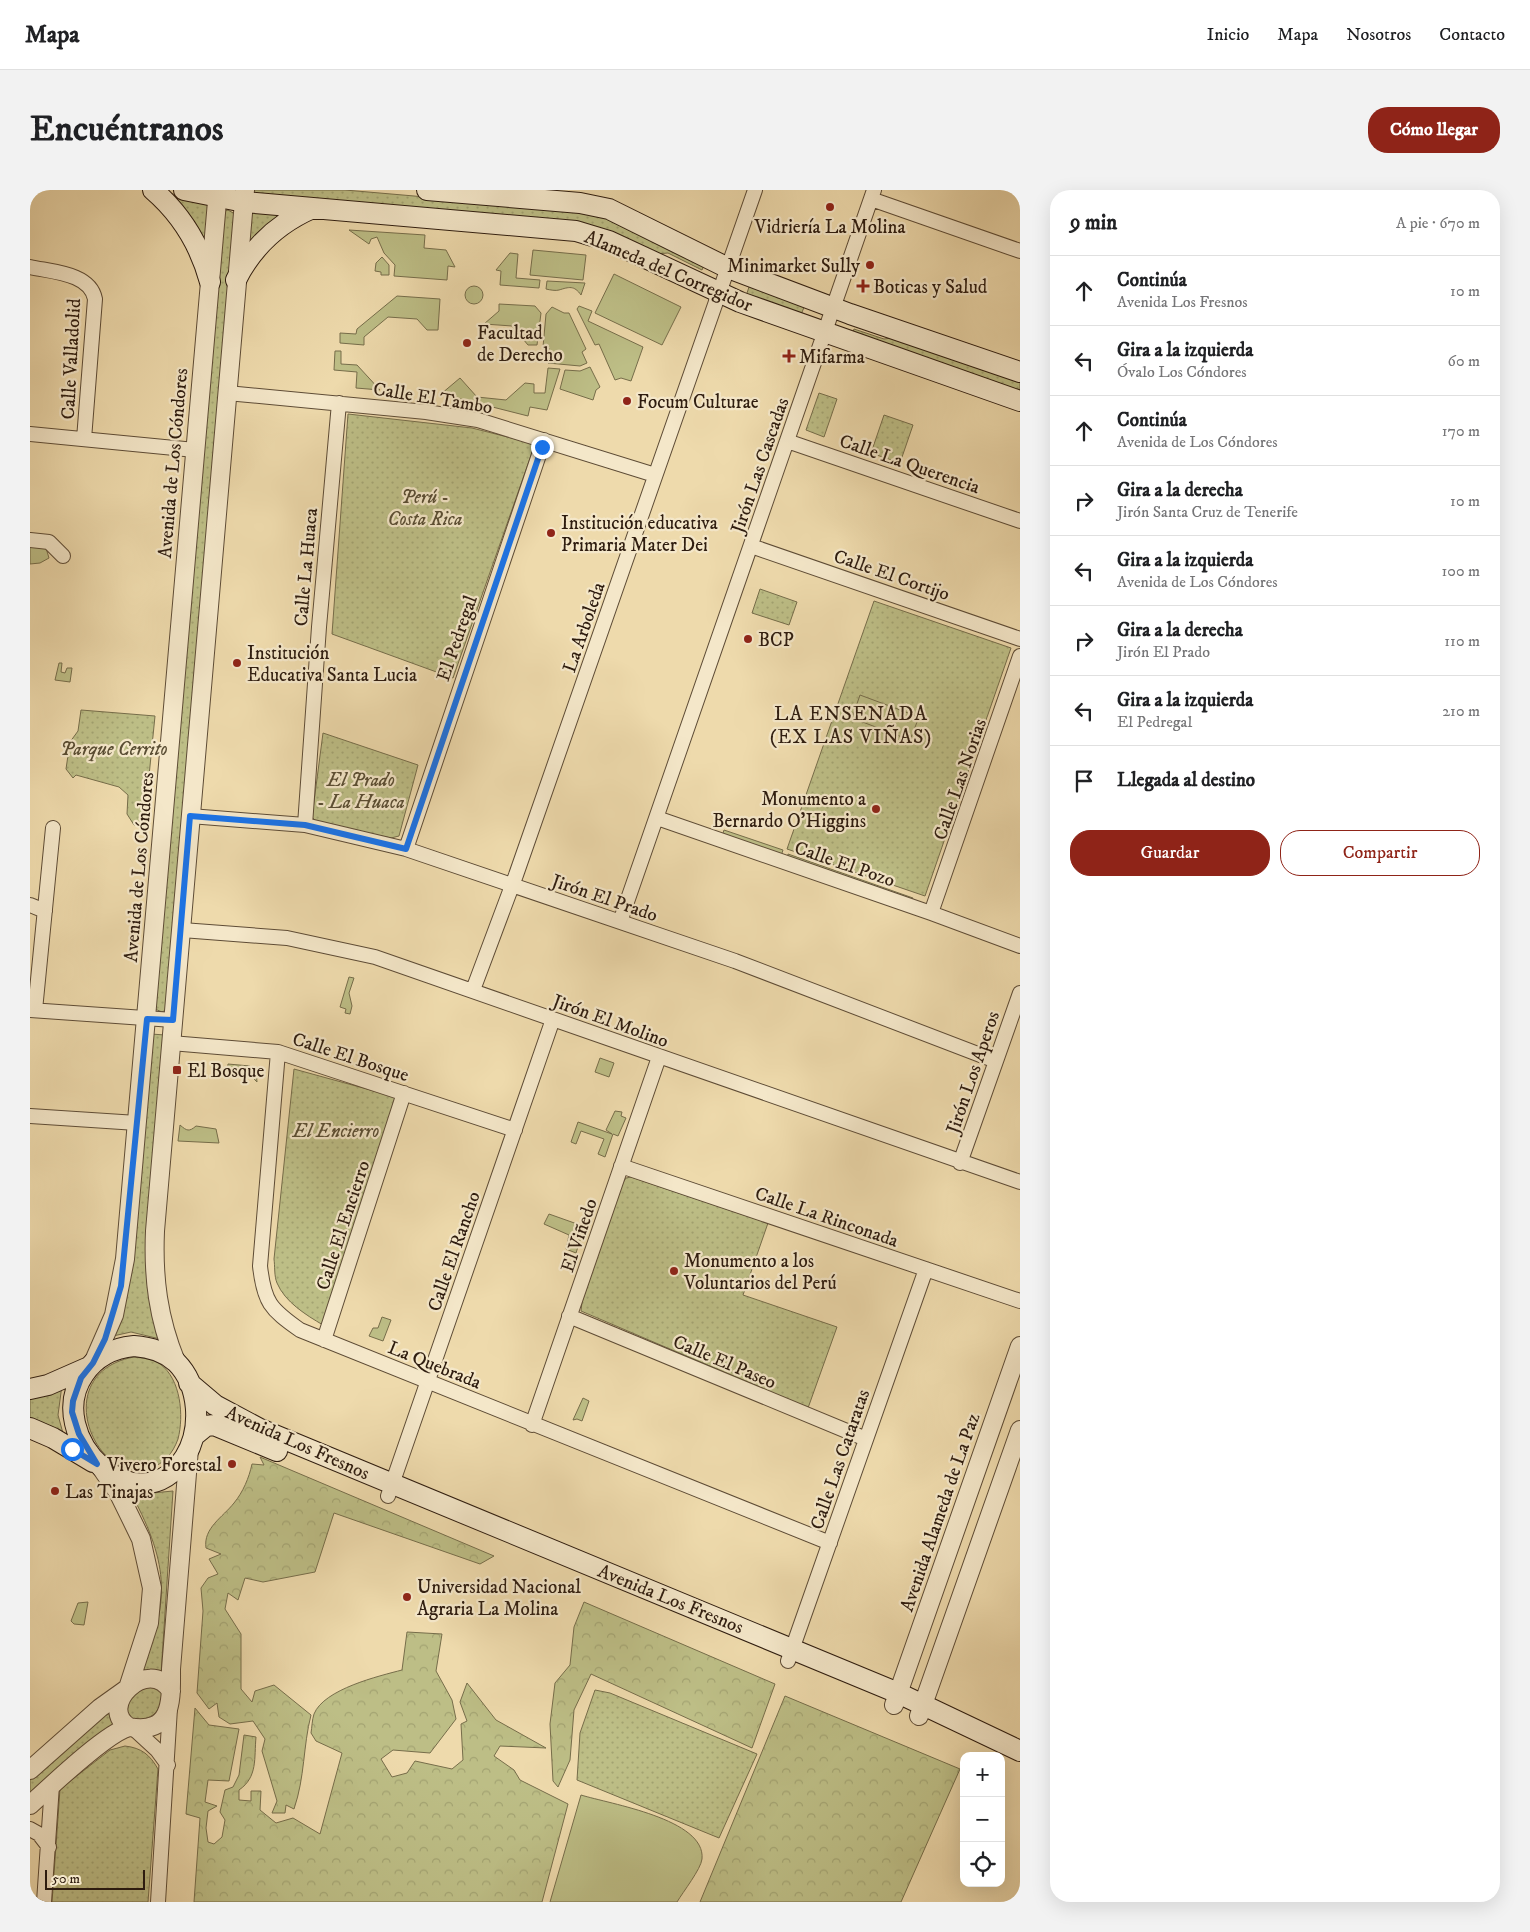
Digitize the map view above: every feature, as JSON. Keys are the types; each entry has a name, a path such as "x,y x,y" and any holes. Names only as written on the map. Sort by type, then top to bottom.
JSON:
{"main road":[{"path":"153,190 185,224 200,252 210,282"},
{"name":"Alameda del Corregidor","path":"184,190 244,196 313,208 576,231 609,241 720,293 824,333 1020,400"},
{"path":"427,190 580,203 609,209 728,268 833,308 1020,372"},
{"path":"236,280 249,258 265,238 287,221 313,208"},
{"path":"30,1389 48,1385 91,1365 109,1351 134,1346 158,1352 176,1362 189,1382 196,1404 192,1442 175,1469 164,1476 144,1483 123,1481 53,1438 30,1428"},
{"path":"91,1365 76,1389 72,1412 83,1443 99,1466"},
{"name":"Avenida Los Fresnos","path":"189,1382 215,1405 260,1429 391,1490"},
{"name":"Avenida Los Fresnos","path":"192,1442 206,1426 221,1428 391,1490 1020,1751"},
{"name":"Avenida Los Fresnos","path":"921,1710 993,1752"},
{"name":"Avenida Los Fresnos","path":"1005,1758 1020,1765"}],"street":[{"name":"La Arboleda","path":"473,990 512,885 755,190"},
{"name":"Avenida de Los Cóndores","path":"91,1365 114,1315 121,1286 147,1019 160,839 217,194"},
{"path":"872,194 1020,251"},
{"name":"Jirón Las Cascadas","path":"620,922 752,546 872,194"},
{"path":"176,1362 161,1322 154,1262 190,816 244,196"},
{"name":"Calle Valladolid","path":"30,266 81,280 94,291 95,299 84,439"},
{"name":"Calle El Tambo","path":"228,393 339,403 478,420 656,475"},
{"name":"Calle La Huaca","path":"305,825 319,627 339,403"},
{"path":"30,434 195,450"},
{"name":"El Pedregal","path":"406,849 544,440"},
{"name":"Calle La Querencia","path":"787,441 1020,521"},
{"path":"30,540 49,542 63,556"},
{"name":"Calle El Cortijo","path":"752,546 1020,639"},
{"name":"Calle Las Norias","path":"932,913 1020,656"},
{"name":"Jirón El Prado","path":"190,816 305,825 406,849 736,961 996,1061"},
{"name":"Calle El Pozo","path":"657,818 932,913 1020,946"},
{"path":"53,828 33,1010 173,1020"},
{"path":"30,905 45,911"},
{"name":"Jirón El Molino","path":"182,930 258,934 343,948 407,967 960,1163 1020,1182"},
{"name":"Jirón Los Aperos","path":"960,1163 1020,993"},
{"name":"Calle El Rancho","path":"391,1490 553,1019"},
{"name":"Calle El Bosque","path":"171,1043 278,1052 515,1130"},
{"name":"La Quebrada","path":"278,1052 260,1266 263,1293 277,1314 300,1330 324,1340 830,1543"},
{"name":"El Viñedo","path":"532,1425 659,1057"},
{"name":"Calle El Encierro","path":"324,1340 404,1093"},
{"path":"30,1116 137,1123"},
{"name":"Calle La Rinconada","path":"621,1166 1020,1301"},
{"name":"Calle Las Cataratas","path":"790,1655 926,1269"},
{"name":"Calle El Paseo","path":"569,1316 866,1439"},
{"name":"Avenida Alameda de La Paz","path":"896,1699 1020,1346"},
{"path":"921,1710 1020,1430"},
{"path":"158,1902 171,1700 192,1442"},
{"path":"99,1466 126,1507 142,1539 148,1563 152,1603 143,1645 128,1688 122,1695 118,1710 122,1721 147,1741 168,1765"},
{"path":"100,1708 126,1677 143,1645"},
{"path":"30,1770 100,1708 136,1682 151,1678 164,1682 171,1700 160,1721 146,1728 130,1727 104,1742 30,1804"},
{"path":"104,1742 127,1736 147,1741"},
{"path":"44,1902 52,1785"},
{"path":"30,1829 39,1834 49,1847"}],"green space":[{"path":"253,190 345,190 598,212 705,263 702,270 668,253 655,254 609,232 252,195"},
{"path":"166,192 208,204 206,243"},
{"path":"228,210 235,214 166,1010 162,1012 155,1009 223,212"},
{"path":"250,212 283,213 248,245"},
{"path":"349,230 425,235 424,248 446,250 455,267 448,266 447,280 394,276 395,265 384,253 377,237 371,239 369,244"},
{"path":"533,250 586,255 583,280 530,275"},
{"path":"510,253 518,254 516,278 540,280 539,288 500,285 501,271 496,270"},
{"path":"382,257 389,265 389,275 381,275 381,272 375,271 376,263"},
{"path":"614,274 681,307 662,345 595,313"},
{"path":"547,281 585,283 581,295 571,288 546,289"},
{"path":"750,284 805,305 800,317 746,296"},
{"path":"474,286 482,291 483,295 478,303 474,304 466,299 465,295 470,287"},
{"path":"397,296 440,299 438,330 427,330 417,319 388,317 364,337 364,345 340,343 340,333 356,334 357,329"},
{"path":"499,304 535,306 541,313 537,345 528,345 512,326 484,324 499,311"},
{"path":"579,306 592,311 588,321 643,347 631,381 621,378 615,380 599,344 595,345 577,309"},
{"path":"552,307 564,313 569,313 586,349 582,352 587,363 580,366 548,363 549,348 543,347 546,314"},
{"path":"854,329 884,339 900,337 1020,378 1020,393 852,335"},
{"path":"335,351 341,351 341,364 357,365 380,390 356,388 357,372 334,370"},
{"path":"590,367 600,387 596,390 593,400 560,389 565,370 580,371"},
{"path":"548,368 560,369 547,410 530,407 528,416 441,394 460,378 477,397 506,400 525,383 534,384 534,393 545,393"},
{"path":"819,393 837,399 824,437 806,430"},
{"name":"Perú - Costa Rica","path":"348,414 472,428 535,444 453,678 332,634"},
{"path":"884,415 913,425 900,463 871,453"},
{"path":"30,546 46,548 49,558 40,563 30,564"},
{"path":"760,589 797,602 789,625 752,613"},
{"path":"874,601 1011,648 925,896 787,849"},
{"path":"59,663 62,663 61,672 65,673 67,668 72,668 70,682 55,680"},
{"path":"860,695 919,717 910,740 852,718"},
{"name":"Parque Cerrito","path":"81,710 155,716 144,826 134,825 127,814 128,795 119,787 76,775 73,778 66,769 70,742 78,731"},
{"name":"El Prado - La Huaca","path":"323,733 418,765 399,836 391,838 318,823 312,817"},
{"path":"724,830 783,850 781,856 722,836"},
{"path":"788,854 913,898 911,902 787,859"},
{"path":"349,977 354,978 349,993 352,1006 350,1014 345,1013 346,1009 340,1007"},
{"path":"151,1034 165,1035 147,1261 147,1282 160,1339 131,1332 113,1336 122,1315 130,1279"},
{"path":"600,1058 614,1063 609,1077 595,1072"},
{"path":"228,1064 250,1066 252,1070 256,1070 257,1082 251,1076 227,1074"},
{"name":"El Encierro","path":"294,1069 396,1097 323,1325 303,1312 285,1296 277,1283 275,1274 274,1259"},
{"path":"615,1111 622,1112 621,1116 626,1118 618,1136 613,1134 605,1157 598,1154 604,1139 581,1131 576,1144 571,1142 578,1122 612,1134 606,1130"},
{"path":"180,1125 188,1130 196,1126 216,1129 219,1143 178,1141"},
{"path":"631,1177 768,1223 743,1295 837,1327 808,1408 581,1311 582,1302 622,1184 626,1178"},
{"path":"549,1214 580,1225 577,1234 581,1237 576,1253 566,1249 569,1235 544,1224"},
{"path":"382,1317 391,1320 383,1341 369,1336 373,1328 378,1328"},
{"path":"134,1357 144,1358 160,1364 173,1379 179,1398 181,1420 178,1439 167,1457 160,1464 150,1468 130,1469 112,1461 98,1445 89,1426 86,1404 92,1384 107,1367"},
{"path":"62,1385 58,1415 64,1437 30,1421 30,1396"},
{"path":"583,1398 589,1401 582,1421 573,1420"},
{"path":"260,1457 494,1556 480,1564 334,1513 315,1572 263,1582 245,1578 238,1600 228,1593 225,1609 241,1634 241,1689 252,1702 255,1691 274,1685 311,1715 298,1797 294,1809 286,1805 285,1813 272,1813 277,1801 262,1751 265,1739 253,1721 230,1724 219,1717 217,1703 209,1709 197,1693 203,1611 201,1588 208,1578 218,1574 209,1559 221,1554 206,1548 206,1541 215,1523 230,1508 240,1494 252,1464 264,1465"},
{"path":"173,1491 161,1674 139,1676 156,1627 161,1585 159,1564 153,1543 132,1495"},
{"path":"88,1602 84,1625 74,1624 71,1621 78,1603"},
{"path":"584,1602 775,1684 752,1748 591,1674 574,1710 570,1760 558,1787 553,1781 550,1724 555,1683 570,1665 574,1627"},
{"path":"407,1632 442,1634 436,1671 452,1700 456,1719 430,1753 393,1750 381,1759 392,1777 407,1773 415,1761 452,1769 463,1760 461,1724 467,1721 460,1702 467,1683 496,1720 546,1748 500,1746 494,1756 514,1770 520,1780 568,1804 542,1902 194,1902 200,1818 186,1814 195,1708 209,1725 239,1729 229,1781 208,1780 205,1802 217,1806 208,1811 206,1828 208,1842 214,1844 222,1837 225,1820 220,1812 225,1790 233,1787 239,1775 244,1735 256,1737 255,1760 249,1779 239,1790 239,1800 251,1801 251,1791 261,1791 260,1810 276,1823 293,1818 320,1834 342,1753 316,1741 311,1733 314,1714 329,1697 340,1691 367,1680 402,1670"},
{"path":"150,1686 165,1692 158,1709 148,1718 135,1721 126,1712 127,1707 131,1699 138,1692"},
{"path":"595,1690 610,1693 757,1754 719,1838 577,1780 580,1733"},
{"path":"785,1696 960,1769 901,1902 700,1902"},
{"path":"115,1701 116,1722 30,1795 30,1777"},
{"path":"125,1746 136,1748 145,1753 158,1769 148,1902 52,1902 60,1789 110,1750"},
{"path":"581,1795 654,1815 689,1833 699,1845 702,1859 677,1902 550,1902"}],"place":[{"name":"Vidriería La Molina","path":"830,207"},
{"name":"Minimarket Sully","path":"870,265"},
{"name":"Boticas y Salud","path":"863,286"},
{"name":"Facultad de Derecho","path":"467,343"},
{"name":"Mifarma","path":"789,356"},
{"name":"Focum Culturae","path":"627,401"},
{"name":"Institución educativa Primaria Mater Dei","path":"551,533"},
{"name":"BCP","path":"748,639"},
{"name":"Institución Educativa Santa Lucia","path":"237,663"},
{"name":"Monumento a Bernardo O'Higgins","path":"876,809"},
{"name":"El Bosque","path":"177,1070"},
{"name":"Monumento a los Voluntarios del Perú","path":"674,1271"},
{"name":"Vivero Forestal","path":"232,1464"},
{"name":"Las Tinajas","path":"55,1491"},
{"name":"Universidad Nacional Agraria La Molina","path":"407,1597"}],"district":[{"name":"LA ENSENADA (EX LAS VIÑAS)","path":"851,724"}],"route":[{"path":"72,1449 97,1464 89,1454 75,1424 72,1412 73,1401 81,1378 93,1363 105,1339 114,1315 121,1286 147,1019 173,1020 190,816 305,825 406,849 542,447"}]}
